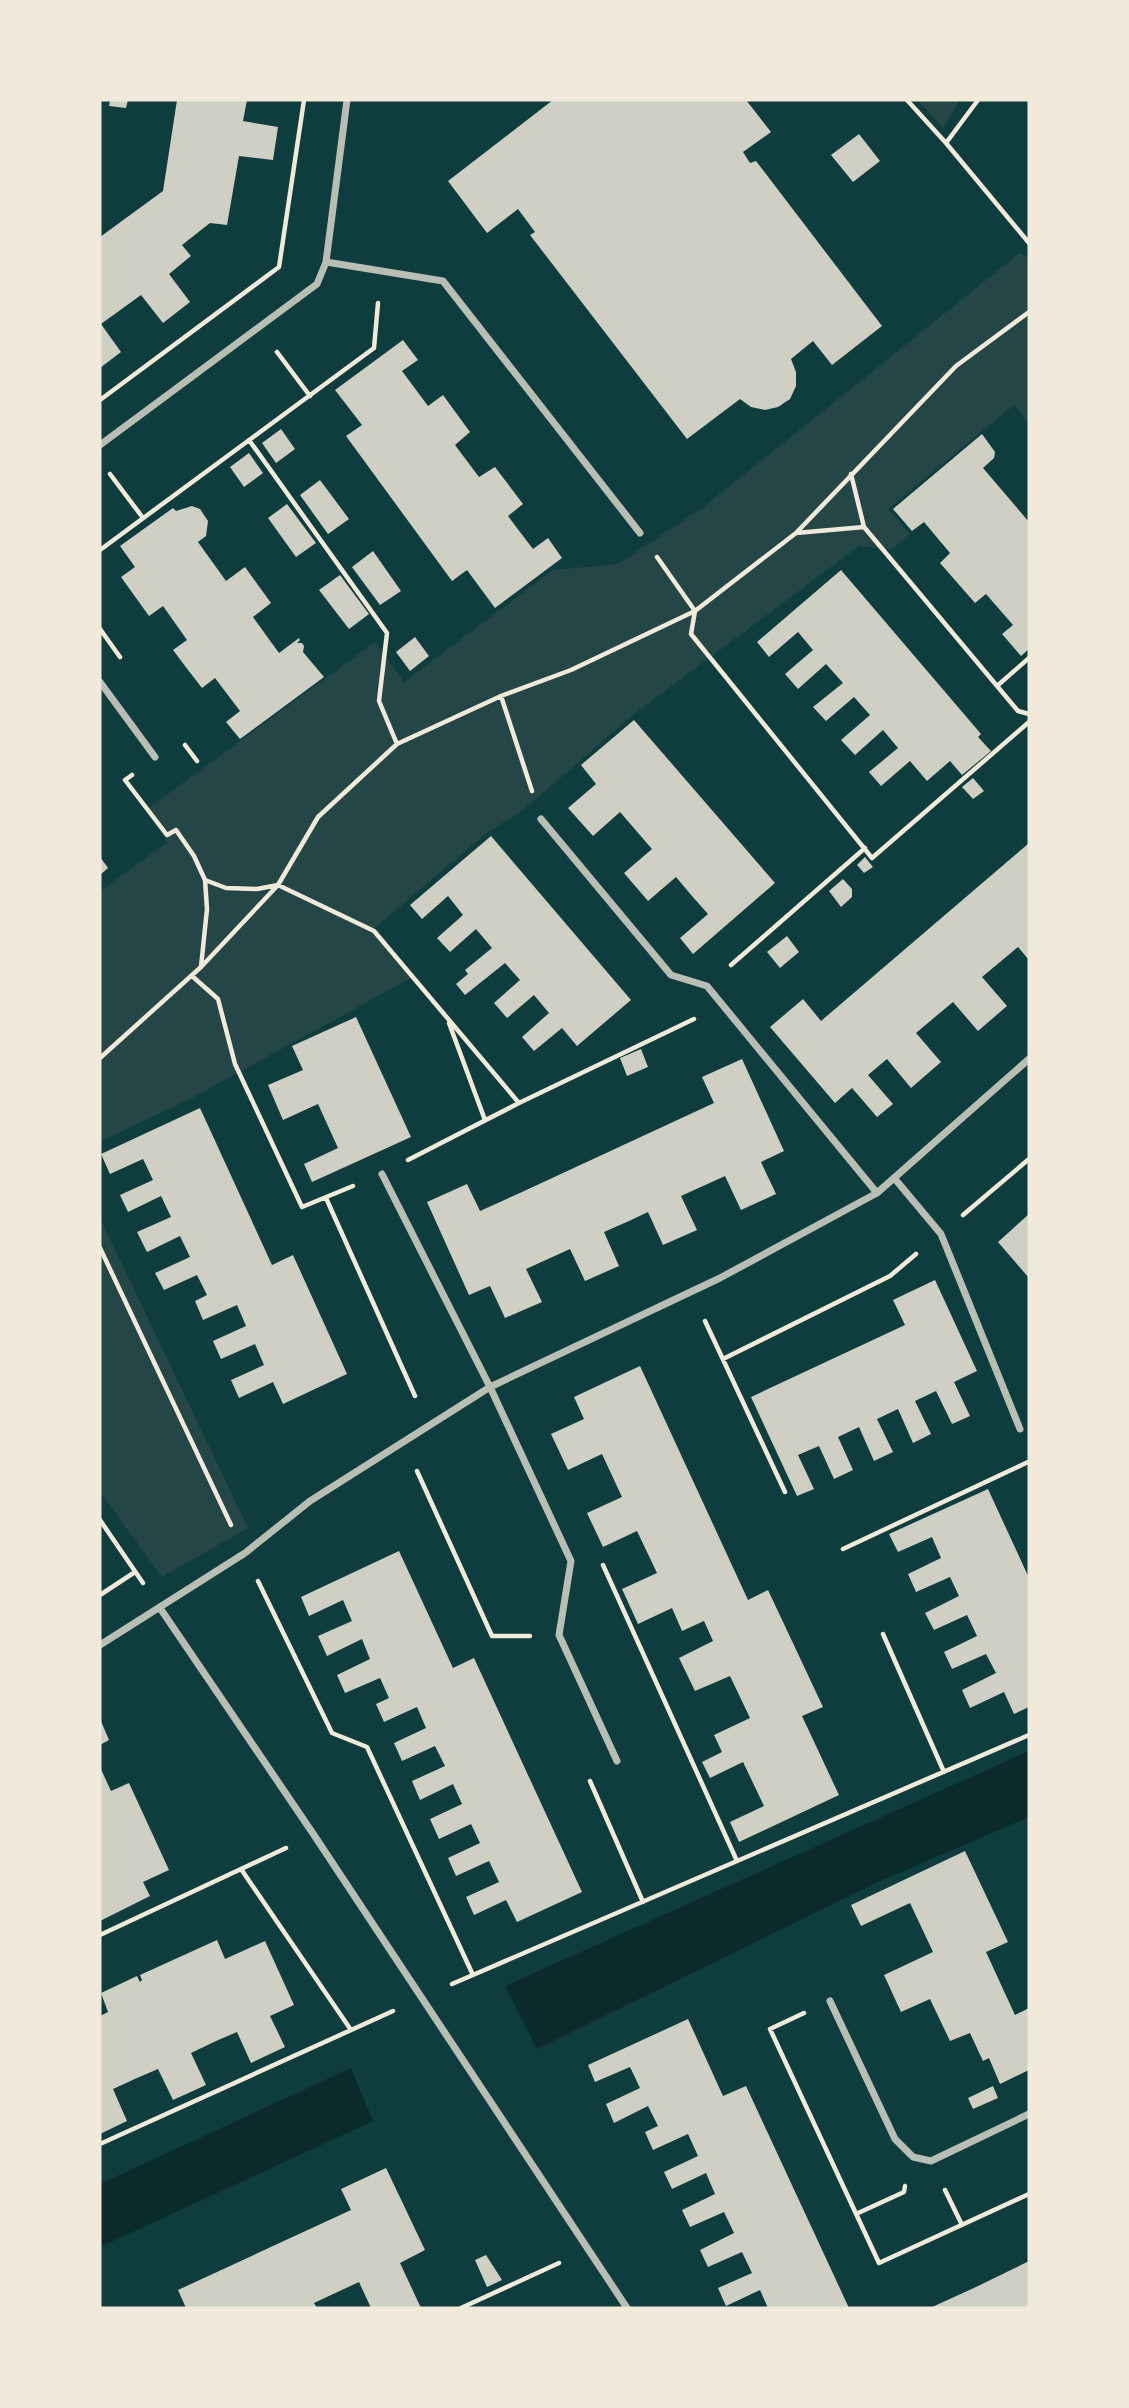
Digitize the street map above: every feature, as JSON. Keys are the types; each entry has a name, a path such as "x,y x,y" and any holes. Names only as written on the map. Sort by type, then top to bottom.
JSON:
{"street":[{"path":"100,444 317,284 326,262 347,100"},
{"path":"326,262 443,281 640,533"},
{"path":"100,682 155,757"},
{"path":"541,819 671,975 707,986 877,1193"},
{"path":"100,1646 244,1553 310,1501 489,1388 720,1278 877,1193 1029,1059"},
{"path":"382,1174 489,1388 571,1561 559,1635 617,1761"},
{"path":"895,1179 941,1234 1020,1429"},
{"path":"160,1608 314,1835 627,2308"},
{"path":"830,2001 895,2139 913,2157 931,2161 1029,2115"}],"path":[{"path":"100,400 279,267 304,100"},
{"path":"907,100 1029,243"},
{"path":"946,143 978,100"},
{"path":"100,550 373,348 382,271"},
{"path":"100,1058 201,967 278,885 318,817 397,744 501,696 571,670 695,611 796,533 956,366 1029,312"},
{"path":"249,440 387,633 379,701 397,744"},
{"path":"107,471 143,518"},
{"path":"851,473 864,527 1018,711 1029,713"},
{"path":"796,533 864,527"},
{"path":"640,533 695,611 691,634 873,858 1029,722"},
{"path":"997,686 1029,658"},
{"path":"501,696 541,819"},
{"path":"155,757 125,780 167,835 176,830 194,856 205,880 207,909 201,967"},
{"path":"707,986 865,848"},
{"path":"205,880 226,888 257,889 278,885 374,931 519,1103"},
{"path":"192,976 218,999 236,1064 302,1207 382,1174 519,1103 722,1005"},
{"path":"448,1019 485,1121"},
{"path":"723,1359 890,1276 1029,1158"},
{"path":"326,1198 428,1426"},
{"path":"100,1248 332,1733 367,1747 473,1975"},
{"path":"691,1292 785,1492"},
{"path":"403,1442 492,1636 559,1635"},
{"path":"844,1549 1029,1462"},
{"path":"100,1520 160,1608"},
{"path":"598,1555 737,1861"},
{"path":"100,1595 135,1572"},
{"path":"883,1634 944,1772"},
{"path":"100,2144 422,1997 1029,1735"},
{"path":"617,1761 587,1776 643,1902"},
{"path":"100,1936 314,1835"},
{"path":"241,1869 351,2030"},
{"path":"856,2214 904,2192 913,2157"},
{"path":"931,2161 962,2225"},
{"path":"461,2308 588,2250"}],"shaded area":[{"path":"918,100 960,100 943,128"},
{"path":"1020,253 1029,258 1029,423 1014,405 888,509 910,534 891,550 859,546 633,715 522,811 488,832 371,931 411,978 194,1097 100,1142 100,891 168,842 146,810 375,642 404,682 553,570 618,564 702,508"},
{"path":"100,1218 248,1528 162,1577 100,1492"},
{"path":"1029,1751 1029,1817 878,1882 537,2049 505,1986"},
{"path":"351,2068 373,2121 100,2247 100,2184"}],"building":[{"path":"110,100 128,100 126,108 109,106"},
{"path":"177,100 247,100 243,121 278,127 273,160 239,156 227,225 210,223 182,245 191,256 169,274 190,302 163,323 141,295 101,324 121,352 100,368 100,237 163,191"},
{"path":"553,100 746,100 771,132 743,152 750,163 756,161 882,326 832,365 813,341 791,359 796,372 796,386 790,399 778,407 765,410 751,407 740,399 687,439 530,235 535,232 518,209 487,233 448,181"},
{"path":"859,134 880,161 853,182 831,155"},
{"path":"403,340 418,360 402,371 428,406 443,395 470,432 455,445 479,477 495,467 523,504 508,516 533,549 548,538 562,558 495,608 467,570 452,581 346,436 362,425 335,390"},
{"path":"281,429 295,449 276,463 262,443"},
{"path":"982,434 995,452 994,458 983,468 1029,522 1029,649 1021,656 1002,634 1013,625 986,594 975,603 940,563 950,553 924,522 912,531 893,509"},
{"path":"249,453 263,473 244,487 230,467"},
{"path":"320,480 349,519 328,534 300,495"},
{"path":"287,504 316,543 296,557 268,518"},
{"path":"192,506 200,509 208,521 206,536 198,542 226,581 245,567 271,603 253,617 279,653 299,638 297,643 302,643 303,652 324,677 240,739 226,722 240,711 215,678 202,688 173,650 187,640 163,606 149,616 121,577 135,567 120,546 173,508 176,511"},
{"path":"373,551 401,591 380,605 352,567"},
{"path":"841,570 981,734 978,737 991,751 962,775 950,761 927,781 910,761 881,786 869,772 898,748 883,730 855,755 841,740 870,715 854,697 826,721 813,707 843,683 826,664 798,689 785,674 813,650 798,632 769,657 757,642"},
{"path":"340,575 369,614 349,629 319,590"},
{"path":"415,637 429,656 410,671 396,652"},
{"path":"634,720 775,883 693,954 680,938 708,914 676,877 648,901 624,873 652,849 620,812 593,836 568,808 596,784 581,765"},
{"path":"973,778 984,791 973,799 962,787"},
{"path":"491,836 631,1000 577,1046 562,1028 534,1051 522,1037 549,1013 534,995 507,1018 494,1003 520,980 505,963 465,995 456,984 468,974 465,970 492,948 476,929 450,952 437,938 463,915 448,896 422,919 410,905"},
{"path":"1029,843 1029,960 1018,947 982,977 1007,1006 978,1031 953,1002 916,1033 941,1062 911,1088 887,1059 868,1075 893,1104 877,1117 852,1088 835,1103 770,1027 803,999 821,1021"},
{"path":"100,857 108,868 100,875"},
{"path":"865,857 873,867 864,873 857,865"},
{"path":"843,879 852,889 852,897 841,907 829,891"},
{"path":"787,936 799,952 780,968 767,952"},
{"path":"356,1017 411,1137 312,1182 304,1164 338,1148 318,1104 283,1120 268,1085 303,1070 292,1046"},
{"path":"641,1049 648,1067 627,1076 620,1058"},
{"path":"742,1059 784,1151 761,1162 776,1194 741,1210 725,1176 681,1196 697,1230 663,1245 648,1212 604,1232 619,1266 585,1281 570,1249 526,1269 542,1302 505,1318 490,1286 469,1295 427,1202 467,1184 480,1211 522,1192 714,1103 702,1077"},
{"path":"200,1108 272,1265 293,1255 347,1374 283,1404 273,1382 239,1398 231,1380 264,1365 255,1344 221,1359 213,1341 246,1326 237,1305 203,1320 195,1301 207,1295 197,1275 164,1290 155,1273 190,1257 180,1236 147,1252 137,1232 171,1217 161,1196 128,1212 120,1195 153,1180 143,1159 110,1174 101,1154"},
{"path":"1029,1214 1029,1278 998,1242"},
{"path":"935,1280 977,1371 954,1382 970,1416 952,1424 936,1391 915,1401 931,1434 913,1443 898,1409 877,1419 893,1452 874,1461 859,1427 838,1437 853,1470 834,1479 819,1446 798,1455 814,1489 797,1496 751,1397 905,1325 893,1300"},
{"path":"640,1366 748,1600 768,1590 823,1707 802,1716 839,1795 739,1842 730,1822 764,1806 743,1762 710,1778 702,1762 722,1752 714,1735 750,1718 730,1676 695,1691 679,1658 713,1641 704,1621 682,1631 672,1608 638,1624 622,1589 657,1573 637,1531 603,1547 587,1513 622,1497 602,1454 568,1470 551,1434 584,1419 574,1397"},
{"path":"988,1489 1029,1578 1029,1707 1014,1714 1004,1692 970,1708 962,1690 996,1673 986,1654 952,1669 944,1652 977,1636 967,1615 934,1630 925,1613 959,1596 950,1577 916,1592 908,1574 941,1558 932,1537 898,1552 889,1534"},
{"path":"399,1551 453,1668 474,1658 582,1892 517,1922 506,1900 474,1915 466,1897 499,1882 489,1861 456,1876 448,1858 480,1843 471,1824 439,1839 430,1819 462,1804 453,1784 420,1800 412,1781 445,1766 435,1746 402,1761 394,1743 426,1728 417,1707 384,1722 376,1704 389,1698 380,1678 345,1693 337,1675 370,1659 362,1639 327,1656 318,1636 352,1621 343,1600 309,1616 301,1597"},
{"path":"100,1719 109,1740 100,1745"},
{"path":"100,1767 111,1791 129,1783 169,1870 143,1882 150,1896 100,1921"},
{"path":"965,1851 1008,1942 986,1952 1015,2015 1029,2008 1029,2070 1000,2084 989,2058 983,2061 970,2033 950,2041 930,1999 901,2012 884,1975 933,1952 910,1903 861,1926 851,1905"},
{"path":"217,1940 225,1959 265,1941 294,2005 270,2016 285,2047 251,2063 237,2032 191,2053 206,2085 173,2100 158,2069 113,2089 127,2121 100,2134 100,2016 108,2012 101,1993 137,1976 140,1982 140,1975"},
{"path":"688,2019 723,2096 746,2086 849,2308 768,2308 760,2290 726,2306 718,2288 752,2273 742,2252 708,2267 700,2250 734,2233 724,2212 690,2227 682,2210 715,2194 706,2173 672,2189 664,2172 698,2156 688,2134 653,2150 645,2132 658,2126 648,2106 614,2123 606,2104 640,2088 630,2067 595,2082 588,2065"},
{"path":"993,2086 998,2098 973,2109 968,2098"},
{"path":"386,2168 425,2250 400,2263 421,2308 371,2308 359,2282 314,2303 317,2308 186,2308 178,2290 351,2210 341,2189"},
{"path":"486,2255 502,2280 487,2287 475,2260"},
{"path":"1029,2261 1029,2308 930,2308 976,2287"}]}
